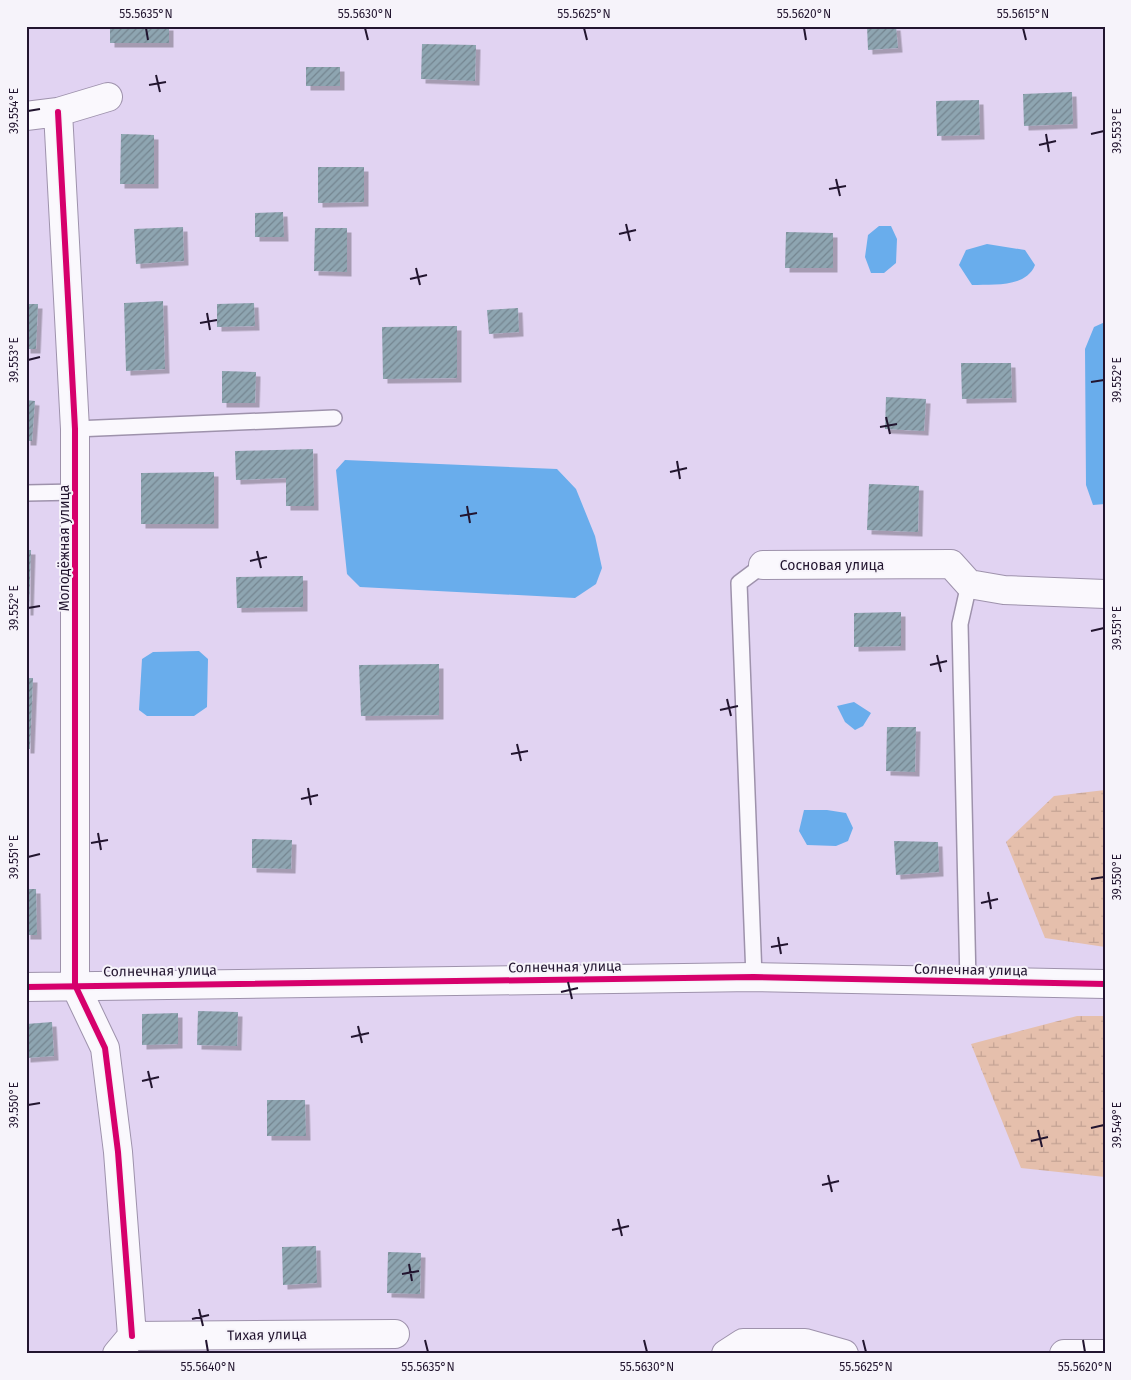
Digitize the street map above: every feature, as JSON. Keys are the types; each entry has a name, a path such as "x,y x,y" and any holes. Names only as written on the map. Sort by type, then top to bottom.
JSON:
{"street":[{"path":"26,116 58,112 108,97"},
{"name":"Молодёжная улица","path":"58,112 76,429 75,985"},
{"name":"Сосновая улица","path":"763,565 952,564 969,584"},
{"path":"969,584 1004,590 1105,594"},
{"name":"Солнечная улица","path":"26,987 754,977 968,983 1105,984"},
{"path":"75,985 105,1048 118,1152 124,1345"},
{"name":"Тихая улица","path":"124,1345 394,1334"},
{"path":"726,1354 743,1343 805,1344 844,1354"},
{"path":"1064,1354 1105,1354"}],"lane":[{"path":"76,429 334,418"},
{"path":"26,493 77,492"},
{"name":"Сосновая улица","path":"754,977 739,583 763,565"},
{"path":"968,983 960,624 969,584"}],"green space":[{"path":"1105,790 1105,947 1045,938 1006,842 1054,796"},
{"path":"1077,1016 1105,1016 1105,1177 1021,1168 971,1044"}],"water":[{"path":"879,226 891,226 897,239 896,263 884,273 871,273 865,257 868,235"},
{"path":"987,244 1025,250 1035,265 1031,272 1017,281 972,285 959,265 966,250"},
{"path":"1105,322 1105,504 1093,505 1086,485 1085,349 1094,327"},
{"path":"345,460 557,469 576,489 595,536 602,568 596,584 575,598 360,587 347,574 336,470"},
{"path":"199,651 208,659 207,707 194,716 147,716 139,710 142,659 153,652"},
{"path":"854,702 871,713 863,726 855,730 845,722 837,706"},
{"path":"804,810 827,810 846,813 853,828 848,841 836,846 807,845 799,831"}],"building":[{"path":"110,26 169,26 169,43 110,43"},
{"path":"867,26 896,26 898,48 868,50"},
{"path":"422,44 476,45 475,81 421,79"},
{"path":"306,67 340,67 340,86 306,86"},
{"path":"1072,92 1073,124 1024,126 1023,94"},
{"path":"979,100 980,135 937,136 936,101"},
{"path":"121,134 154,135 154,184 120,184"},
{"path":"318,167 364,167 364,202 318,203"},
{"path":"283,212 284,237 255,237 255,213"},
{"path":"183,227 184,261 136,264 134,229"},
{"path":"315,228 347,228 347,272 314,271"},
{"path":"786,232 833,233 833,268 785,268"},
{"path":"163,301 165,369 126,371 124,303"},
{"path":"254,303 255,326 217,327 217,304"},
{"path":"26,304 38,304 36,349 26,349"},
{"path":"518,308 519,332 489,334 487,310"},
{"path":"457,326 457,378 383,379 382,327"},
{"path":"961,363 1011,363 1012,398 962,399"},
{"path":"222,371 256,372 255,403 222,403"},
{"path":"886,397 926,399 924,431 885,429"},
{"path":"26,400 35,401 32,441 26,441"},
{"path":"313,449 314,506 286,506 286,478 236,480 235,451"},
{"path":"214,472 214,524 141,524 141,473"},
{"path":"869,484 919,486 918,532 867,530"},
{"path":"26,550 31,550 29,611 26,611"},
{"path":"303,576 303,607 237,608 236,577"},
{"path":"901,612 901,646 854,647 854,613"},
{"path":"439,664 439,715 361,716 359,665"},
{"path":"26,678 33,678 30,749 26,749"},
{"path":"887,727 916,727 915,772 886,771"},
{"path":"252,839 292,840 291,869 252,868"},
{"path":"894,841 938,842 939,872 896,875"},
{"path":"26,889 36,889 37,935 26,935"},
{"path":"198,1011 238,1012 237,1046 197,1045"},
{"path":"178,1013 178,1044 142,1045 142,1014"},
{"path":"52,1022 54,1056 26,1058 26,1024"},
{"path":"267,1100 305,1100 306,1136 267,1136"},
{"path":"316,1246 317,1283 283,1285 282,1247"},
{"path":"388,1252 421,1253 420,1294 387,1293"}],"cycle path":[{"path":"58,112 75,429 75,985 105,1048 118,1152 132,1336"},
{"path":"26,987 754,977 1105,984"}]}
